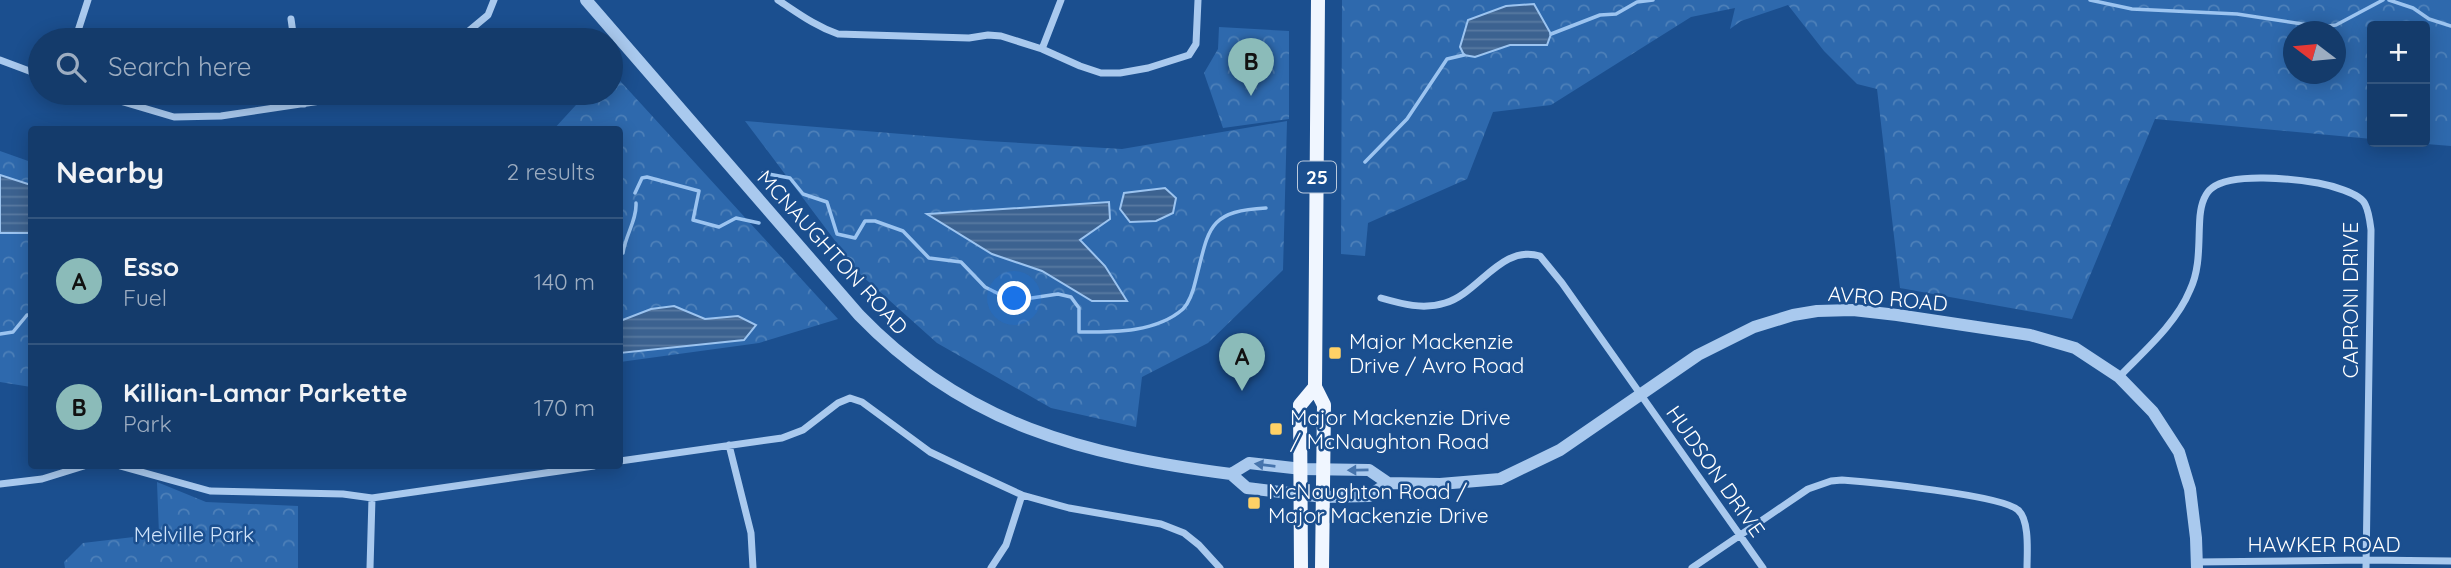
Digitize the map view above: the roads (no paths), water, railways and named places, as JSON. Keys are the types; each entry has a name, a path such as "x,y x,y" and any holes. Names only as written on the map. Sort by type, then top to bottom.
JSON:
{"main road":[{"name":"25","path":"1318,0 1315,387 1324,405 1321,568"},
{"name":"25","path":"1301,568 1300,405 1315,387"}],"street":[{"path":"79,28 88,0"},
{"path":"472,28 488,15 494,0"},
{"name":"MCNAUGHTON ROAD","path":"586,0 610,28"},
{"path":"778,0 819,28 838,34 969,38 988,34 1042,49 1080,66 1108,73 1148,68 1185,57 1195,49 1198,0"},
{"path":"1042,49 1061,0"},
{"path":"291,19 292,28"},
{"name":"MCNAUGHTON ROAD","path":"623,43 886,343 975,405 1063,442 1231,474 1247,488 1324,497"},
{"path":"0,61 28,71"},
{"path":"134,105 174,117 221,116 297,105"},
{"name":"CAPRONI DRIVE","path":"2119,377 2178,312 2191,290 2197,271 2203,199 2211,188 2222,182 2251,178 2298,179 2327,184 2359,196 2365,202 2371,230 2366,564"},
{"name":"HUDSON DRIVE","path":"1381,298 1416,307 1447,303 1462,295 1483,276 1516,254 1540,256 1763,568"},
{"name":"AVRO ROAD","path":"1323,470 1369,470 1388,483 1440,484 1500,479 1560,450 1698,355 1754,327 1817,311 1853,310 1897,314 2007,330 2075,348 2119,377 2153,412 2179,452 2190,489 2197,565"},
{"path":"623,461 782,438 803,430 838,403 850,398 862,401 930,452 1023,495 1069,508 1161,523 1184,533 1220,568"},
{"path":"729,445 751,533 753,568"},
{"name":"MCNAUGHTON ROAD","path":"1231,474 1249,463 1323,470"},
{"path":"0,484 43,480 75,469"},
{"path":"131,469 210,491 343,494 372,498 573,469"},
{"path":"1692,568 1808,489 1831,481 1865,482 1951,493 2008,505 2018,510 2023,517 2027,568"},
{"name":"AVRO ROAD","path":"1324,497 1369,496 1388,483"},
{"path":"990,568 1006,545 1023,495"},
{"path":"370,568 372,498"},
{"name":"HAWKER ROAD","path":"2197,565 2451,561"}],"waterway":[{"path":"1551,34 1600,15 1616,14 1637,2 1653,0"},
{"path":"2090,0 2132,9 2237,14 2322,27 2336,25 2383,0"},
{"path":"2389,0 2451,26"},
{"path":"1365,162 1407,119 1447,59 1464,55"},
{"path":"763,173 790,178 803,194 827,202 837,234 855,238 865,221 875,221 903,231 929,258 961,262 985,287 999,294 1025,299 1058,294 1071,297 1079,308 1079,332 1133,330 1172,317 1183,309 1190,299 1204,247 1214,226 1232,213 1266,208"},
{"path":"635,193 642,178 647,177 699,191 693,220 719,227 736,218 759,223"},
{"path":"623,253 635,216 636,203"},
{"path":"0,334 13,332 28,315"}],"place":[{"name":"Killian-Lamar Parkette","path":"1251,96"},
{"name":"Major Mackenzie Drive / Avro Road","path":"1335,353"},
{"name":"Esso","path":"1242,391"},
{"name":"Major Mackenzie Drive / McNaughton Road","path":"1276,429"},
{"name":"McNaughton Road / Major Mackenzie Drive","path":"1254,503"}],"park label":[{"name":"Melville Park","path":"194,534"}]}
